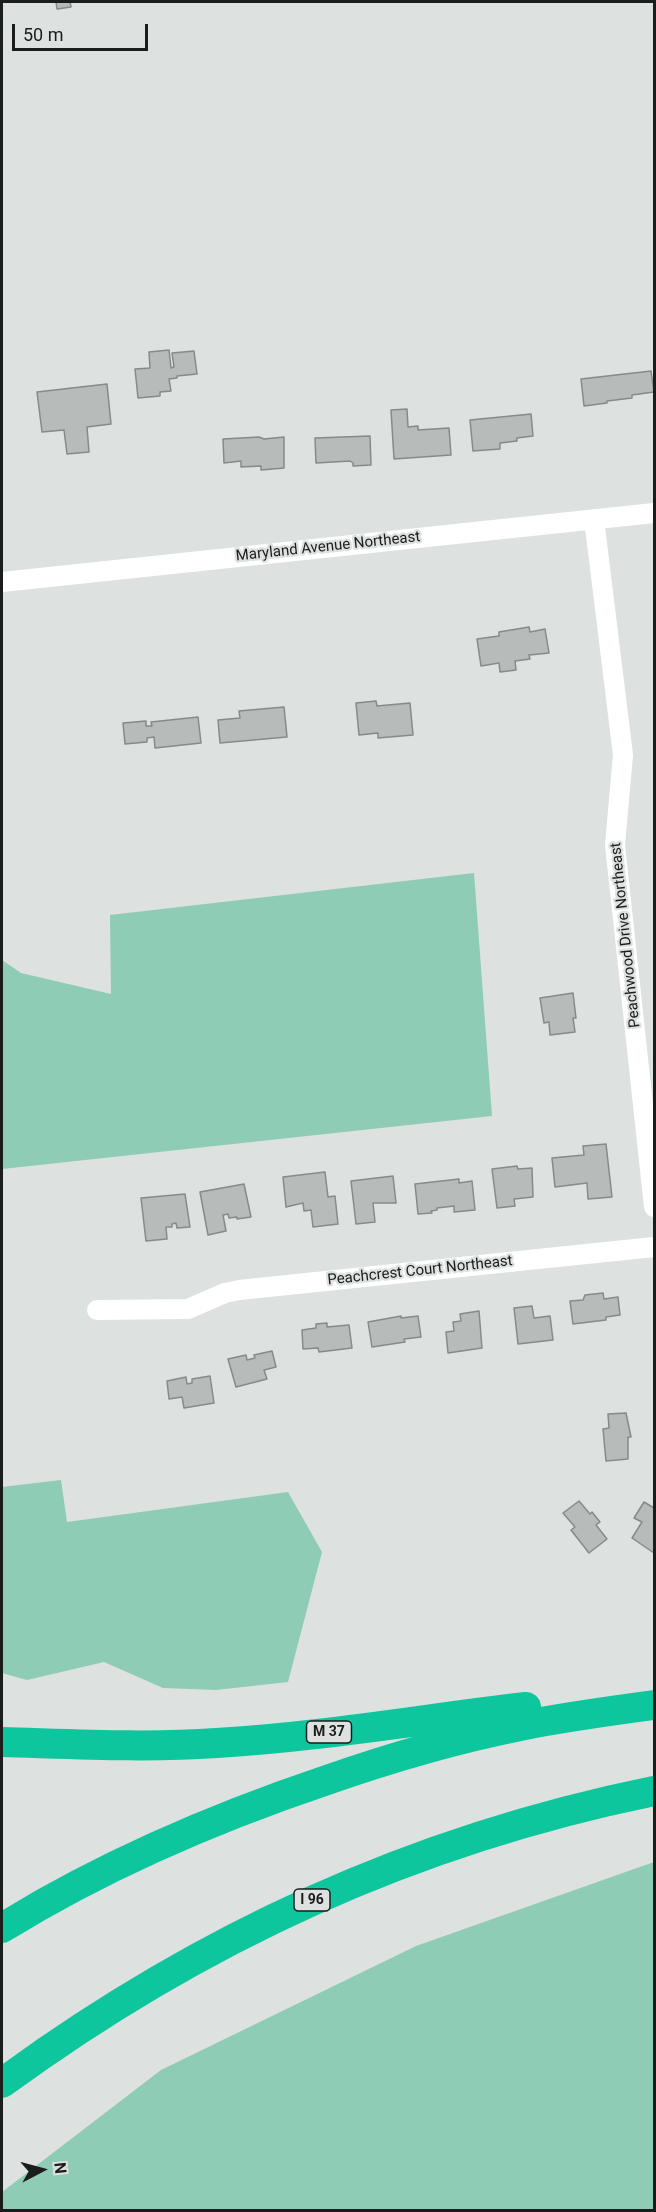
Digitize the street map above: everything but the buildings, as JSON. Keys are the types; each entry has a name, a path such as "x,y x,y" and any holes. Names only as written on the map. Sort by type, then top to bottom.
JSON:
{"highway":[{"name":"M 37","path":"2,1742 142,1746 216,1743 378,1726 525,1707 654,1704"},
{"path":"2,1928 88,1880 152,1848 280,1796 387,1760 484,1734 582,1714 654,1704"},
{"name":"I 96","path":"2,2083 91,2020 144,1987 225,1941 283,1913 383,1870 446,1847 551,1815 654,1791"}],"street":[{"name":"Maryland Avenue Northeast","path":"2,582 654,513"},
{"name":"Peachwood Drive Northeast","path":"594,519 623,755 615,845 654,1207"},
{"name":"Peachcrest Court Northeast","path":"97,1310 188,1309 225,1293 239,1290 654,1247"}],"green space":[{"path":"474,873 492,1116 2,1169 2,960 21,973 111,994 110,915"},
{"path":"61,1480 67,1522 288,1492 322,1552 288,1682 216,1690 163,1688 104,1662 27,1680 2,1673 2,1487"},
{"path":"654,1862 654,2210 2,2210 2,2192 161,2070 416,1946"}]}
